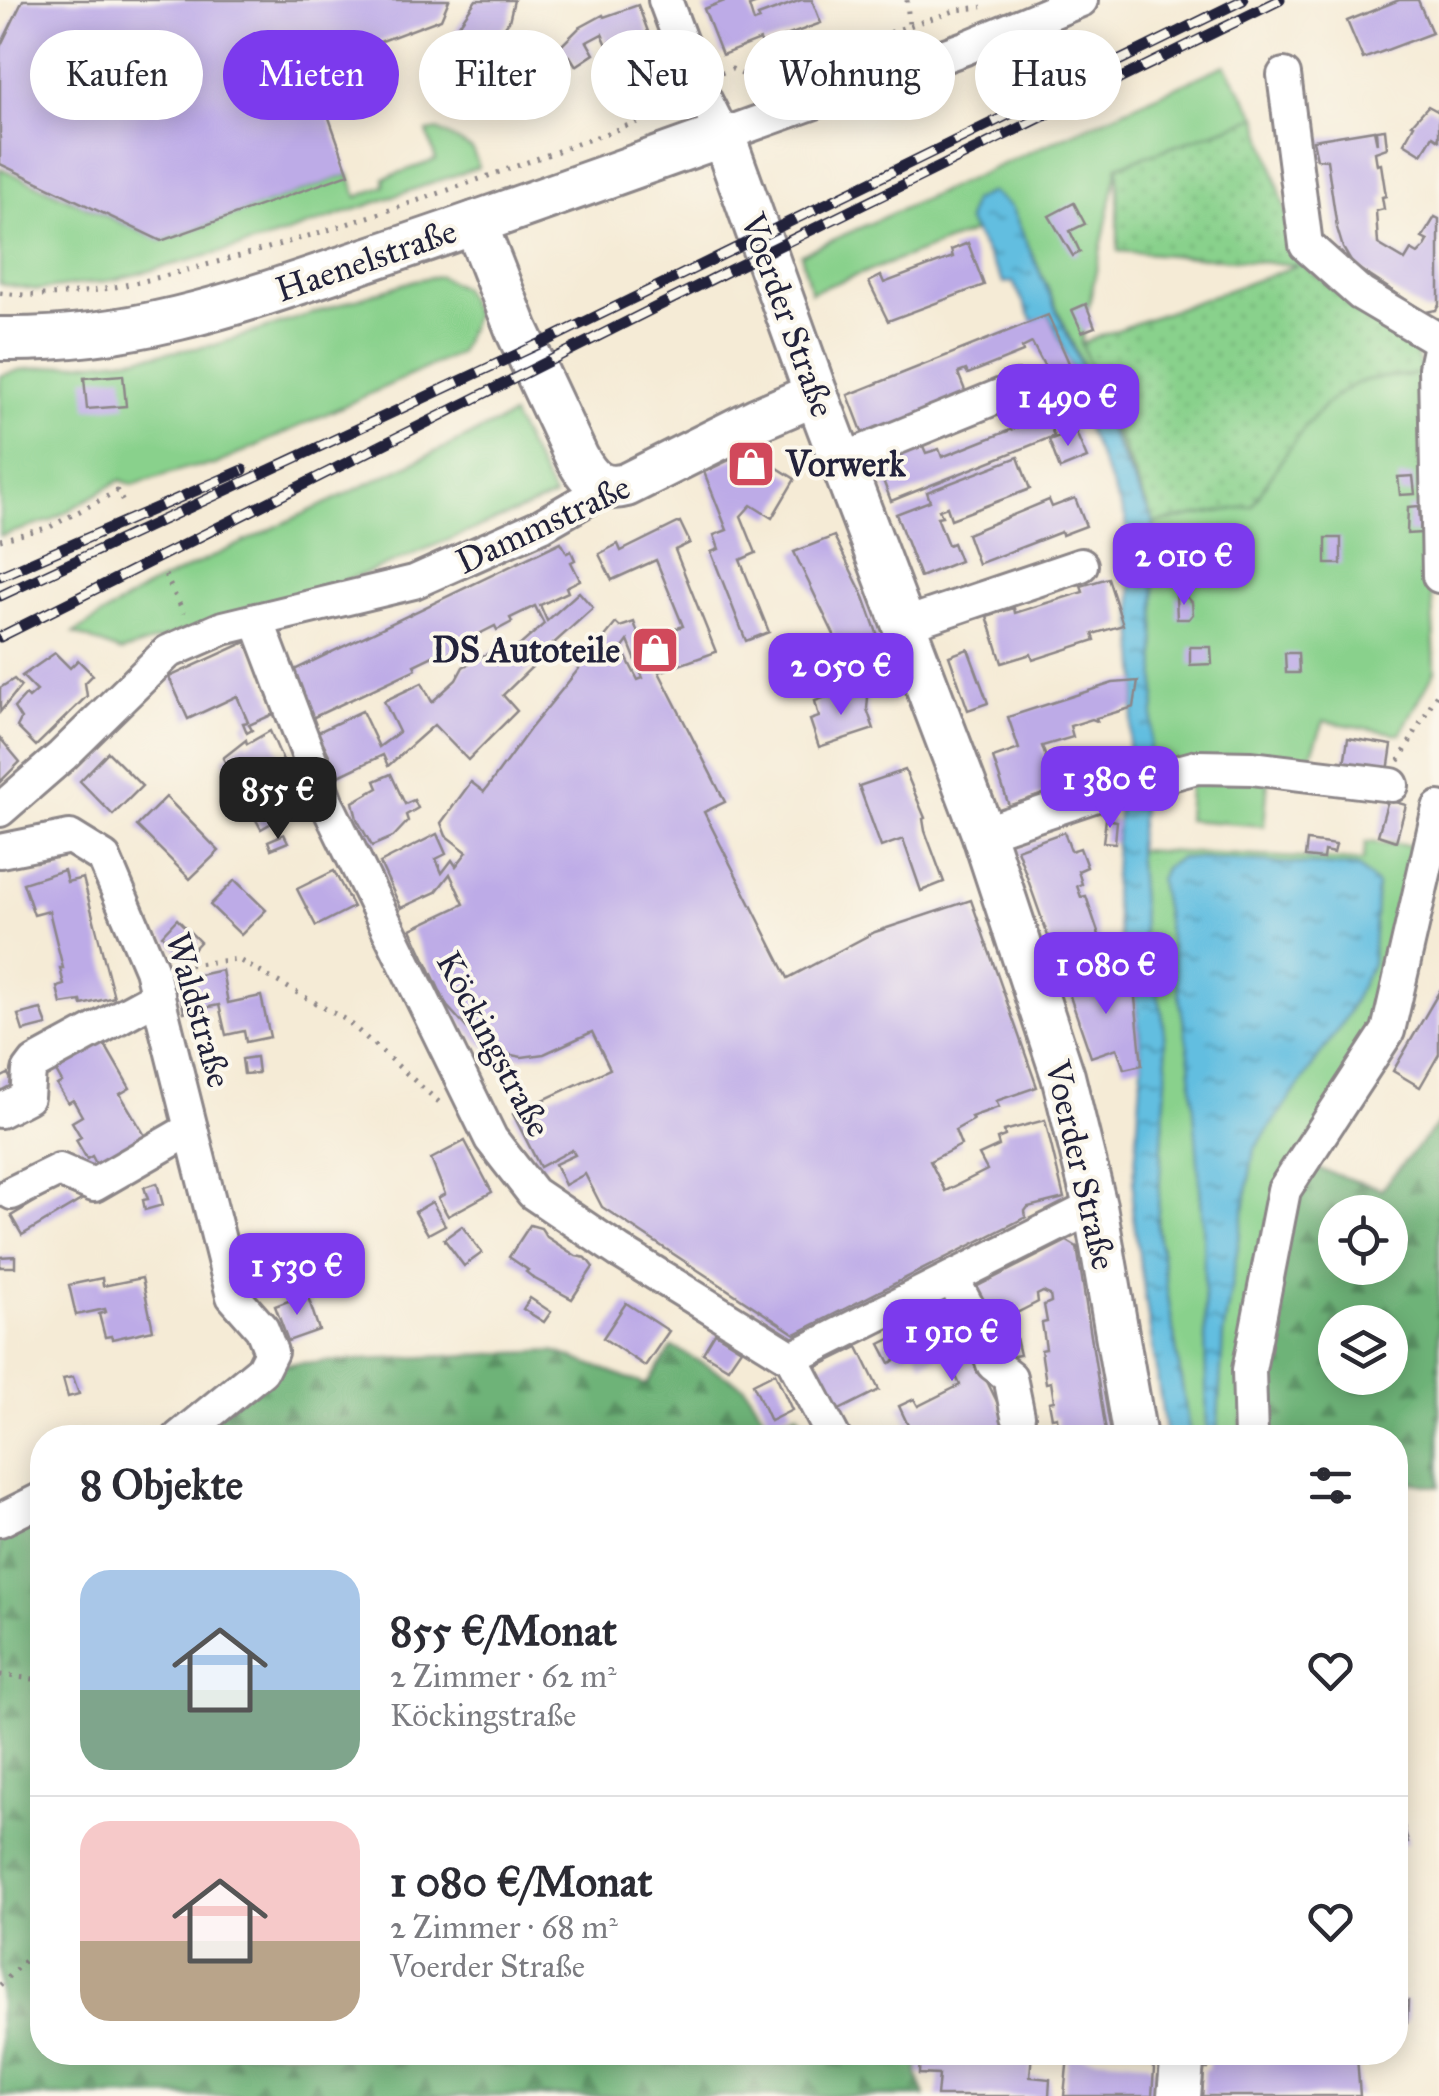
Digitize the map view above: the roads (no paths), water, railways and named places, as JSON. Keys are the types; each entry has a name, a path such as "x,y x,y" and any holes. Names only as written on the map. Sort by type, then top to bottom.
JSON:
{"main road":[{"name":"Haenelstraße","path":"0,339 50,340 154,326 249,300 723,136"},
{"name":"Voerder Straße","path":"723,136 816,394 983,833 1063,1076 1095,1206 1132,1425"},
{"path":"475,223 518,330 577,458 588,478 606,488"},
{"name":"Dammstraße","path":"606,488 626,485 816,394"},
{"path":"1179,2096 1182,2065"}],"street":[{"name":"Voerder Straße","path":"666,0 695,80 723,136"},
{"path":"723,136 914,67 1081,0"},
{"path":"1284,75 1306,245 1361,294 1439,340"},
{"path":"1439,349 1434,368 1439,576"},
{"path":"842,460 1019,388"},
{"name":"Dammstraße","path":"0,810 62,756 168,652 224,628 414,582 542,525 606,488"},
{"path":"903,625 1081,565"},
{"name":"Köckingstraße","path":"256,620 328,804 491,1139 533,1193 792,1358"},
{"path":"983,833 1114,788 1196,767 1252,768 1392,785"},
{"path":"1251,1425 1249,1370 1284,1190 1388,1031 1439,808"},
{"name":"Waldstraße","path":"0,851 70,838 83,842 104,858 154,982 232,1296 262,1330 271,1352 262,1370 196,1425"},
{"path":"0,1112 27,1097 29,1071 35,1062 154,982"},
{"path":"12,1193 59,1170 94,1185 191,1128"},
{"path":"827,1425 792,1358 1095,1206"},
{"path":"952,1278 985,1340 993,1364 1010,1377 1018,1416"},
{"path":"0,1520 30,1505"}],"water":[{"path":"991,192 1011,207 1154,523 1156,696 1137,850 1144,943 1162,1011 1167,1064 1157,1226 1188,1425 1164,1425 1132,1209 1142,1065 1134,988 1124,961 1113,894 1117,821 1138,681 1126,519 1064,376 1073,371 1049,316 1033,321 1013,282 1004,283 967,221 972,201"},
{"path":"1180,858 1358,867 1377,885 1372,964 1343,1022 1254,1150 1223,1336 1218,1425 1207,1425 1203,1225 1190,1060 1159,879 1166,867"}],"railway":[{"path":"0,596 552,338 1243,0"},
{"path":"0,637 726,272 1280,0"},
{"path":"0,576 243,470"}],"place":[{"name":"Vorwerk","path":"751,464"},
{"name":"DS Autoteile","path":"655,650"}]}
